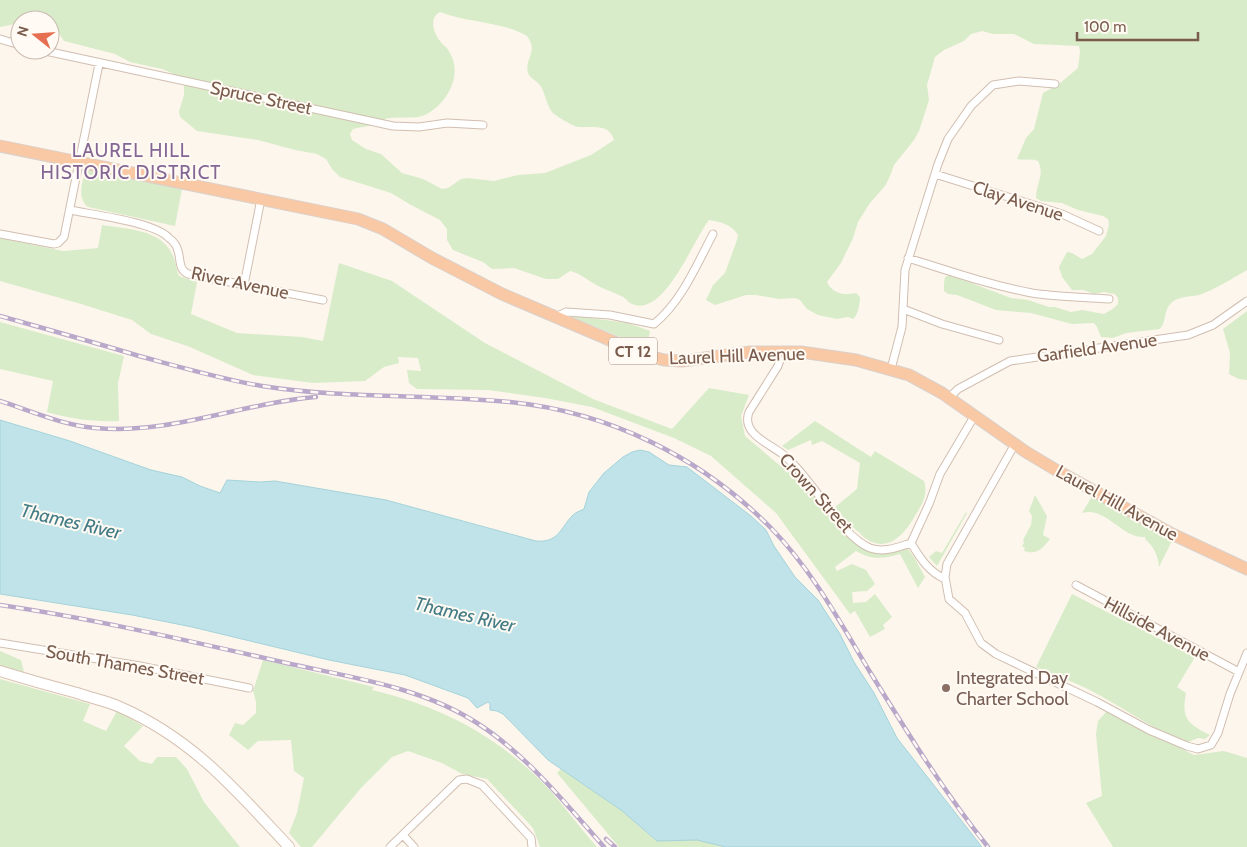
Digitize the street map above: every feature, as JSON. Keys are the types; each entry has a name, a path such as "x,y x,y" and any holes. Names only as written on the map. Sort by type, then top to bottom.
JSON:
{"highway":[{"name":"Laurel Hill Avenue","path":"0,146 339,214 367,222 478,282 631,350 664,360 691,360 745,352 783,351 846,358 891,369 923,382 1056,470 1160,528 1247,569"}],"main road":[{"path":"0,671 110,703 152,724 195,751 211,765 289,847"}],"street":[{"name":"Spruce Street","path":"60,54 393,126 419,127 447,123 482,125"},
{"path":"0,234 56,244 64,238 99,64"},
{"path":"891,369 902,327 904,272 944,147 951,134 970,106 997,83 1019,81 1055,84"},
{"name":"Clay Avenue","path":"935,174 1062,214 1099,232"},
{"path":"244,285 262,199"},
{"name":"River Avenue","path":"70,210 156,229 168,236 176,247 180,265 186,273 323,300"},
{"path":"556,317 566,312 584,313 610,315 654,324 662,317 684,288 713,234"},
{"path":"908,258 1025,292 1109,299"},
{"name":"Garfield Avenue","path":"949,398 958,389 1010,361 1188,335 1213,325 1247,302"},
{"path":"903,309 942,324 999,340"},
{"name":"Crown Street","path":"783,351 778,366 749,412 747,420 750,429 783,454 800,470 840,522 862,543 872,549 883,550 912,542"},
{"path":"945,579 928,567 912,542 940,474 975,415"},
{"path":"1015,444 996,480 972,518 947,564 945,572 949,599 962,610 978,640 989,650 1000,657 1097,702 1148,730 1192,748 1205,748 1214,741 1247,653"},
{"name":"Hillside Avenue","path":"1076,585 1239,672"},
{"name":"South Thames Street","path":"0,643 140,666 249,688"},
{"path":"390,847 459,780 467,779 482,785 531,838 532,847"},
{"path":"403,835 414,847"}],"green space":[{"path":"0,0 1247,0 1247,270 1204,293 1172,302 1167,308 1164,323 1160,329 1126,333 1113,338 1101,337 1094,323 1072,324 1031,313 996,310 944,291 945,277 950,275 1011,298 1028,300 1071,312 1082,310 1104,314 1118,304 1118,298 1115,294 1104,292 1094,294 1083,290 1072,290 1062,277 1059,267 1067,252 1082,259 1092,254 1106,236 1109,225 1108,219 1062,203 1041,201 1036,198 1041,170 1038,161 1017,159 1026,138 1034,129 1043,93 1059,84 1078,68 1079,46 1034,44 1014,34 993,34 982,31 971,34 964,41 944,50 935,57 927,85 929,100 919,131 894,165 885,186 870,203 858,222 853,238 841,263 827,282 835,291 843,294 856,293 860,297 860,303 853,319 848,317 837,319 818,315 807,309 800,300 795,298 779,299 746,295 715,305 706,300 713,285 725,273 738,235 729,226 709,220 666,290 654,301 642,306 630,303 579,274 570,271 558,279 546,279 514,268 492,269 483,262 453,250 447,240 447,229 440,220 391,193 340,177 326,159 317,154 258,140 197,131 180,117 179,111 184,95 184,84 172,73 130,62 115,54 64,41 60,35 60,10 10,10 10,25 0,27","holes":["440,12 506,27 527,36 532,46 527,68 528,73 541,87 552,112 564,121 578,127 604,129 612,135 614,140 591,155 545,173 518,175 494,181 467,178 461,179 448,188 442,189 423,179 402,173 381,154 366,149 352,140 350,134 353,129 372,125 389,118 423,116 442,102 452,86 455,68 448,50 436,34 433,21"]},
{"path":"85,170 182,189 175,226 88,207 84,203 81,194"},
{"path":"102,225 132,229 160,239 172,254 179,276 197,282 191,314 237,333 302,337 323,341 339,263 392,281 485,343 593,399 672,429 709,388 749,395 741,416 745,436 784,469 790,466 799,474 841,528 884,553 908,549 925,577 918,588 900,554 878,558 856,551 835,567 837,571 852,564 866,570 875,584 867,591 852,592 853,603 866,602 875,594 892,617 883,625 885,629 870,637 855,611 850,614 776,513 711,456 674,438 592,407 545,398 488,390 417,389 409,383 407,370 421,371 418,358 398,357 399,363 384,367 365,381 313,383 253,375 190,347 151,334 132,320 0,281 0,238 63,251 98,248"},
{"path":"1247,311 1247,380 1239,379 1229,374 1230,353 1223,329"},
{"path":"567,315 628,323 650,331 647,348"},
{"path":"0,322 124,356 118,383 119,421 65,417 47,412 53,381 0,369"},
{"path":"815,421 871,457 875,451 924,481 925,494 923,502 908,527 897,538 884,544 868,540 847,522 835,507 857,489 860,463 822,441 812,445 811,440 788,450 782,446"},
{"path":"1035,495 1047,516 1043,535 1050,539 1036,552 1029,552 1024,551 1025,548 1022,546 1031,525 1032,516 1029,511"},
{"path":"1092,496 1173,539 1159,567 1155,552 1145,537 1129,533 1099,514 1091,512 1082,513"},
{"path":"966,512 937,566 929,557 936,551 942,553"},
{"path":"1072,594 1195,657 1177,687 1186,693 1185,709 1188,720 1191,724 1210,735 1205,739 1198,738 1188,742 1176,738 1092,691 1036,667"},
{"path":"0,651 21,660 24,672 0,665"},
{"path":"263,660 374,687 372,690 421,705 466,725 507,751 526,767 552,792 597,847 540,847 533,828 487,779 462,774 442,763 408,751 392,757 361,788 312,847 301,847 289,833 297,813 304,778 294,771 291,740 258,741 248,750 229,735 235,723 243,725 256,713 253,691"},
{"path":"0,679 90,704 83,721 106,731 117,711 143,726 124,746 140,761 152,764 157,757 176,757 187,769 204,802 240,847 0,847"},
{"path":"1107,711 1194,755 1224,751 1247,758 1247,847 1113,847 1086,803 1102,796 1096,734 1098,721"},
{"path":"561,769 621,810 655,840 697,840 726,847 619,847 557,773"}],"water":[{"name":"Thames River","path":"0,420 70,441 151,470 182,477 220,493 227,480 275,481 386,500 536,541 550,540 558,534 573,515 584,509 589,492 604,473 632,452 640,450 649,452 669,465 687,467 751,516 766,530 774,546 795,577 818,600 840,634 897,738 982,847 726,847 697,840 657,841 621,810 548,760 503,714 490,710 488,702 477,708 468,698 405,675 329,660 192,627 132,615 0,594"}],"railway":[{"path":"0,316 139,356 262,386 324,393 448,398 510,402 547,407 583,416 651,442 715,480 744,503 786,544 825,597 926,761 988,847"},
{"path":"0,401 71,424 95,428 123,429 178,423 261,405 316,397"},
{"path":"0,605 177,638 382,684 432,700 455,710 477,723 512,750 545,781 604,847"},
{"path":"606,839 615,847"}],"place":[{"name":"Integrated Day Charter School","path":"946,688"}],"district":[{"name":"LAUREL HILL HISTORIC DISTRICT","path":"131,161"}]}
